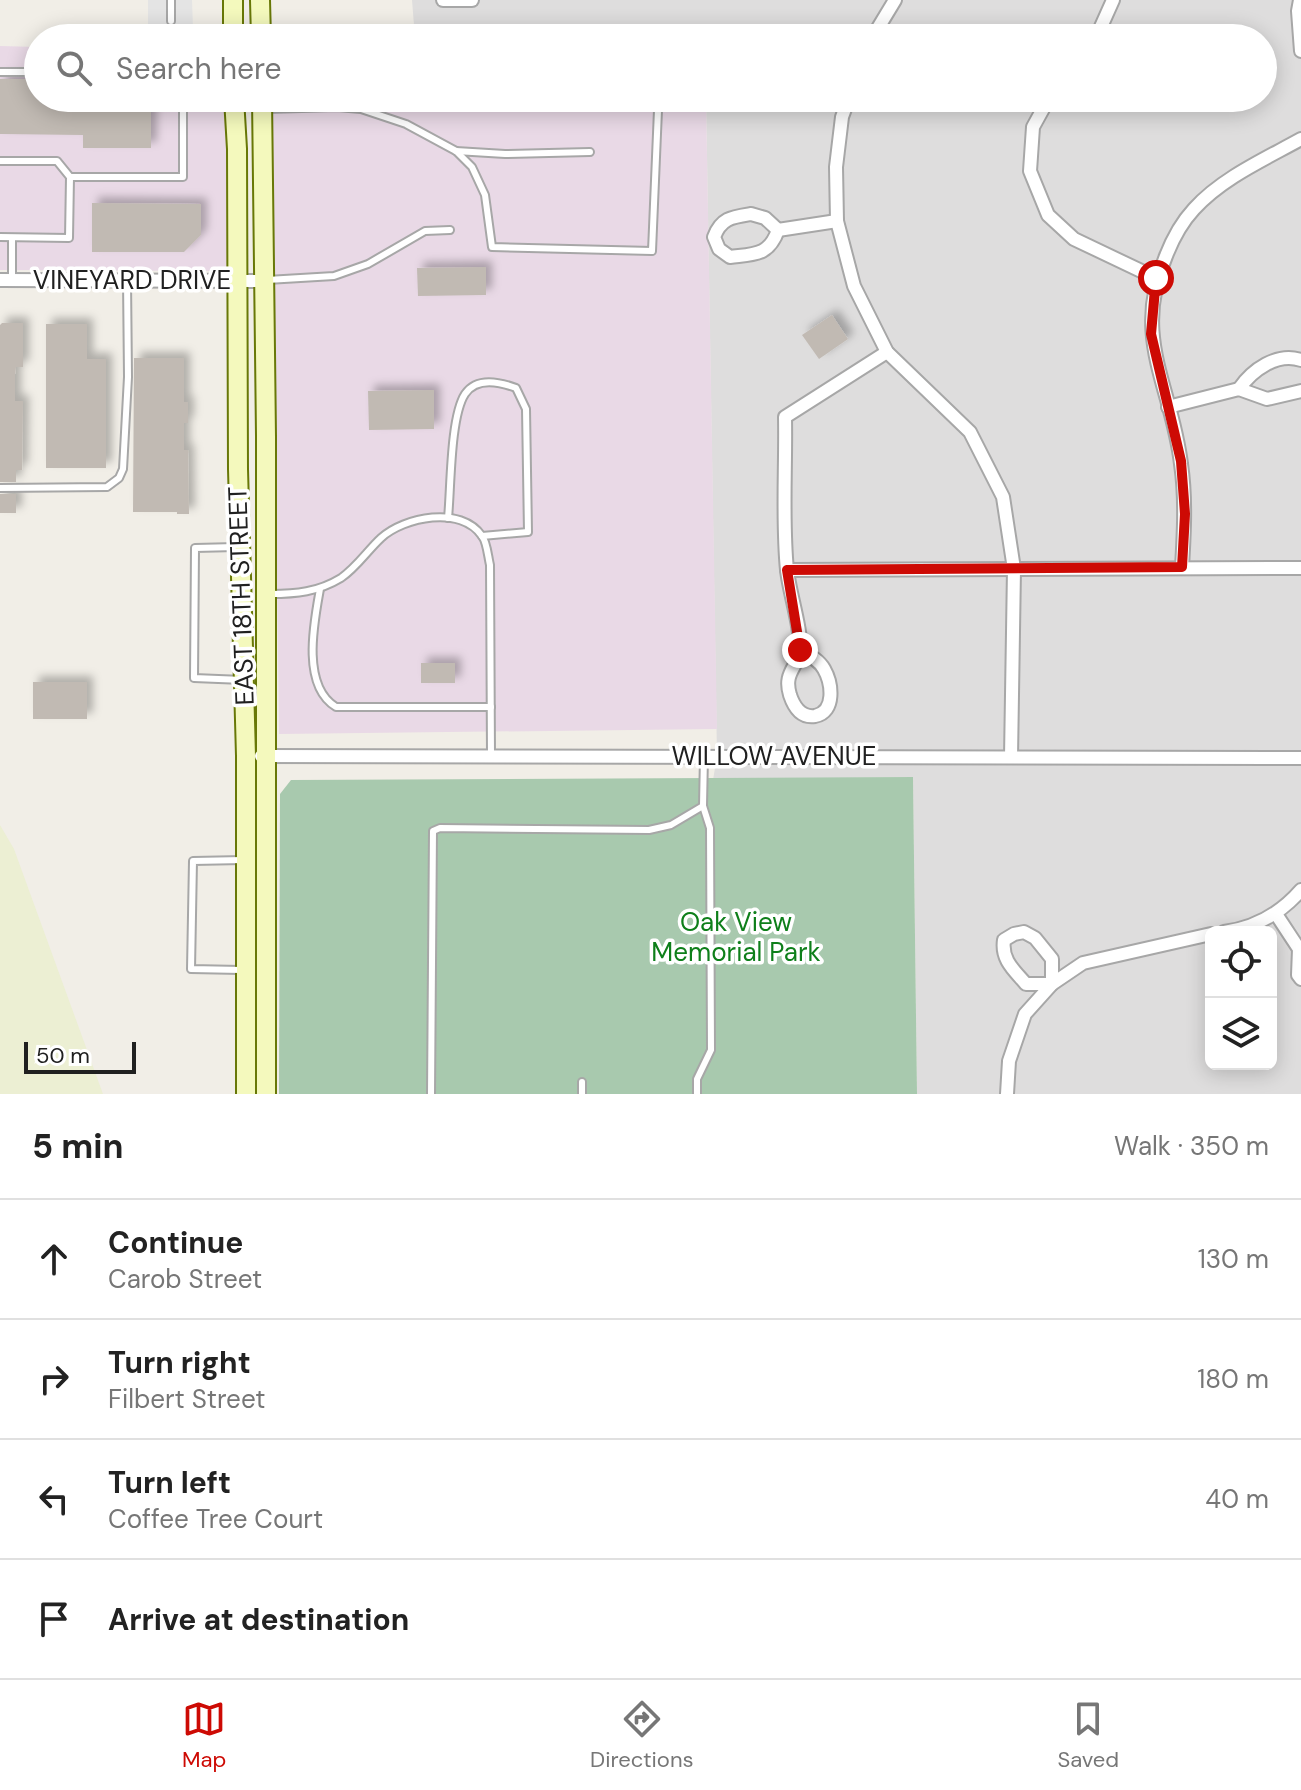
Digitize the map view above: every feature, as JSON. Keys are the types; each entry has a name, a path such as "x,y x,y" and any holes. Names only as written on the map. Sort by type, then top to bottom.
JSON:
{"main road":[{"path":"233,0 233,24"},
{"path":"260,0 261,24"},
{"name":"EAST 18TH STREET","path":"235,112 246,756 246,1094"},
{"name":"EAST 18TH STREET","path":"262,112 266,1094"}],"street":[{"path":"443,0 472,0"},
{"path":"880,24 895,0"},
{"path":"1102,24 1113,0"},
{"path":"1300,0 1301,51"},
{"path":"844,112 836,167 837,221 854,286 887,352 970,432 1003,497 1014,569 1011,757"},
{"path":"1041,112 1033,127 1030,171 1048,215 1074,239 1156,278"},
{"path":"1182,567 1185,514 1181,461 1151,334 1156,278 1176,230 1195,207 1247,170 1301,139"},
{"path":"751,214 765,218 778,230 774,243 759,253 730,257 719,249 714,237 718,226 728,218 751,214"},
{"path":"778,230 837,221"},
{"name":"VINEYARD DRIVE","path":"6,280 264,281"},
{"path":"800,650 814,657 824,669 831,694 831,702 817,716 806,715 796,709 787,676 800,650 787,570 785,417 887,352"},
{"path":"1168,407 1239,389 1260,367 1288,357 1301,360"},
{"path":"1239,389 1267,399 1301,391"},
{"path":"787,570 1301,568"},
{"name":"WILLOW AVENUE","path":"246,756 1301,758"},
{"path":"1248,926 1276,914 1301,890"},
{"path":"1276,914 1300,949 1298,975 1301,979"},
{"path":"1024,932 1035,938 1052,959 1052,984 1026,984 1007,962 1002,951 1004,940 1024,932"},
{"path":"1007,1094 1009,1061 1025,1014 1052,984 1083,963 1205,935"}],"lane":[{"path":"171,0 171,21"},
{"path":"0,72 24,72"},
{"path":"70,177 183,177 183,112"},
{"path":"370,112 406,124 456,151 472,167 485,195 492,247 652,251 658,112"},
{"path":"456,151 505,154 590,152"},
{"path":"0,161 57,161 70,177 69,238 0,237"},
{"path":"264,281 334,276 368,264 425,231 450,230"},
{"path":"6,280 12,238"},
{"path":"0,488 107,487 119,478 123,469 127,392 127,280"},
{"path":"448,518 456,421 465,394 475,385 497,381 516,388 526,409 528,532 482,536"},
{"path":"266,594 299,594 320,589 343,577 381,538 404,523 434,516 463,521 482,536 490,565 491,756"},
{"path":"240,547 195,548 194,678 244,680"},
{"path":"320,589 312,650 322,694 336,707 491,707"},
{"path":"697,1094 697,1079 711,1050 710,828 703,806 704,756"},
{"path":"431,1094 433,831 440,828 649,830 671,825 703,806"},
{"path":"246,860 193,861 191,969 246,970"},
{"path":"582,1082 582,1094"}],"shaded area":[{"path":"148,0 192,0 193,24 148,24"},
{"path":"412,0 1301,0 1301,1094 917,1094 913,777 713,780 717,756 706,112 1277,112 1277,24 414,24"},
{"path":"0,46 24,47 24,112 227,112 230,271 0,270"},
{"path":"271,112 706,112 717,729 279,734"}],"green space":[{"name":"Oak View Memorial Park","path":"913,777 917,1094 279,1094 280,794 291,780"},
{"path":"0,825 14,849 103,1094 0,1094"}],"building":[{"path":"0,79 24,79 24,112 151,112 151,148 83,148 83,135 0,134"},
{"path":"92,203 201,204 201,235 184,252 92,252"},
{"path":"486,267 486,295 418,296 417,268"},
{"path":"832,315 848,339 819,359 802,335"},
{"path":"2,323 23,323 23,367 16,367 15,374 15,401 23,401 22,470 16,470 16,482 0,482"},
{"path":"46,324 87,324 87,359 106,359 106,468 46,468"},
{"path":"134,358 184,358 184,402 188,402 188,423 184,423 184,450 188,450 189,514 133,512"},
{"path":"434,390 434,429 369,430 368,391"},
{"path":"0,494 16,494 16,513 0,513"},
{"path":"421,663 455,663 455,683 421,683"},
{"path":"33,682 87,682 87,719 33,719"}],"route":[{"path":"800,650 787,570 1182,567 1185,514 1181,461 1151,334 1156,278"}]}
